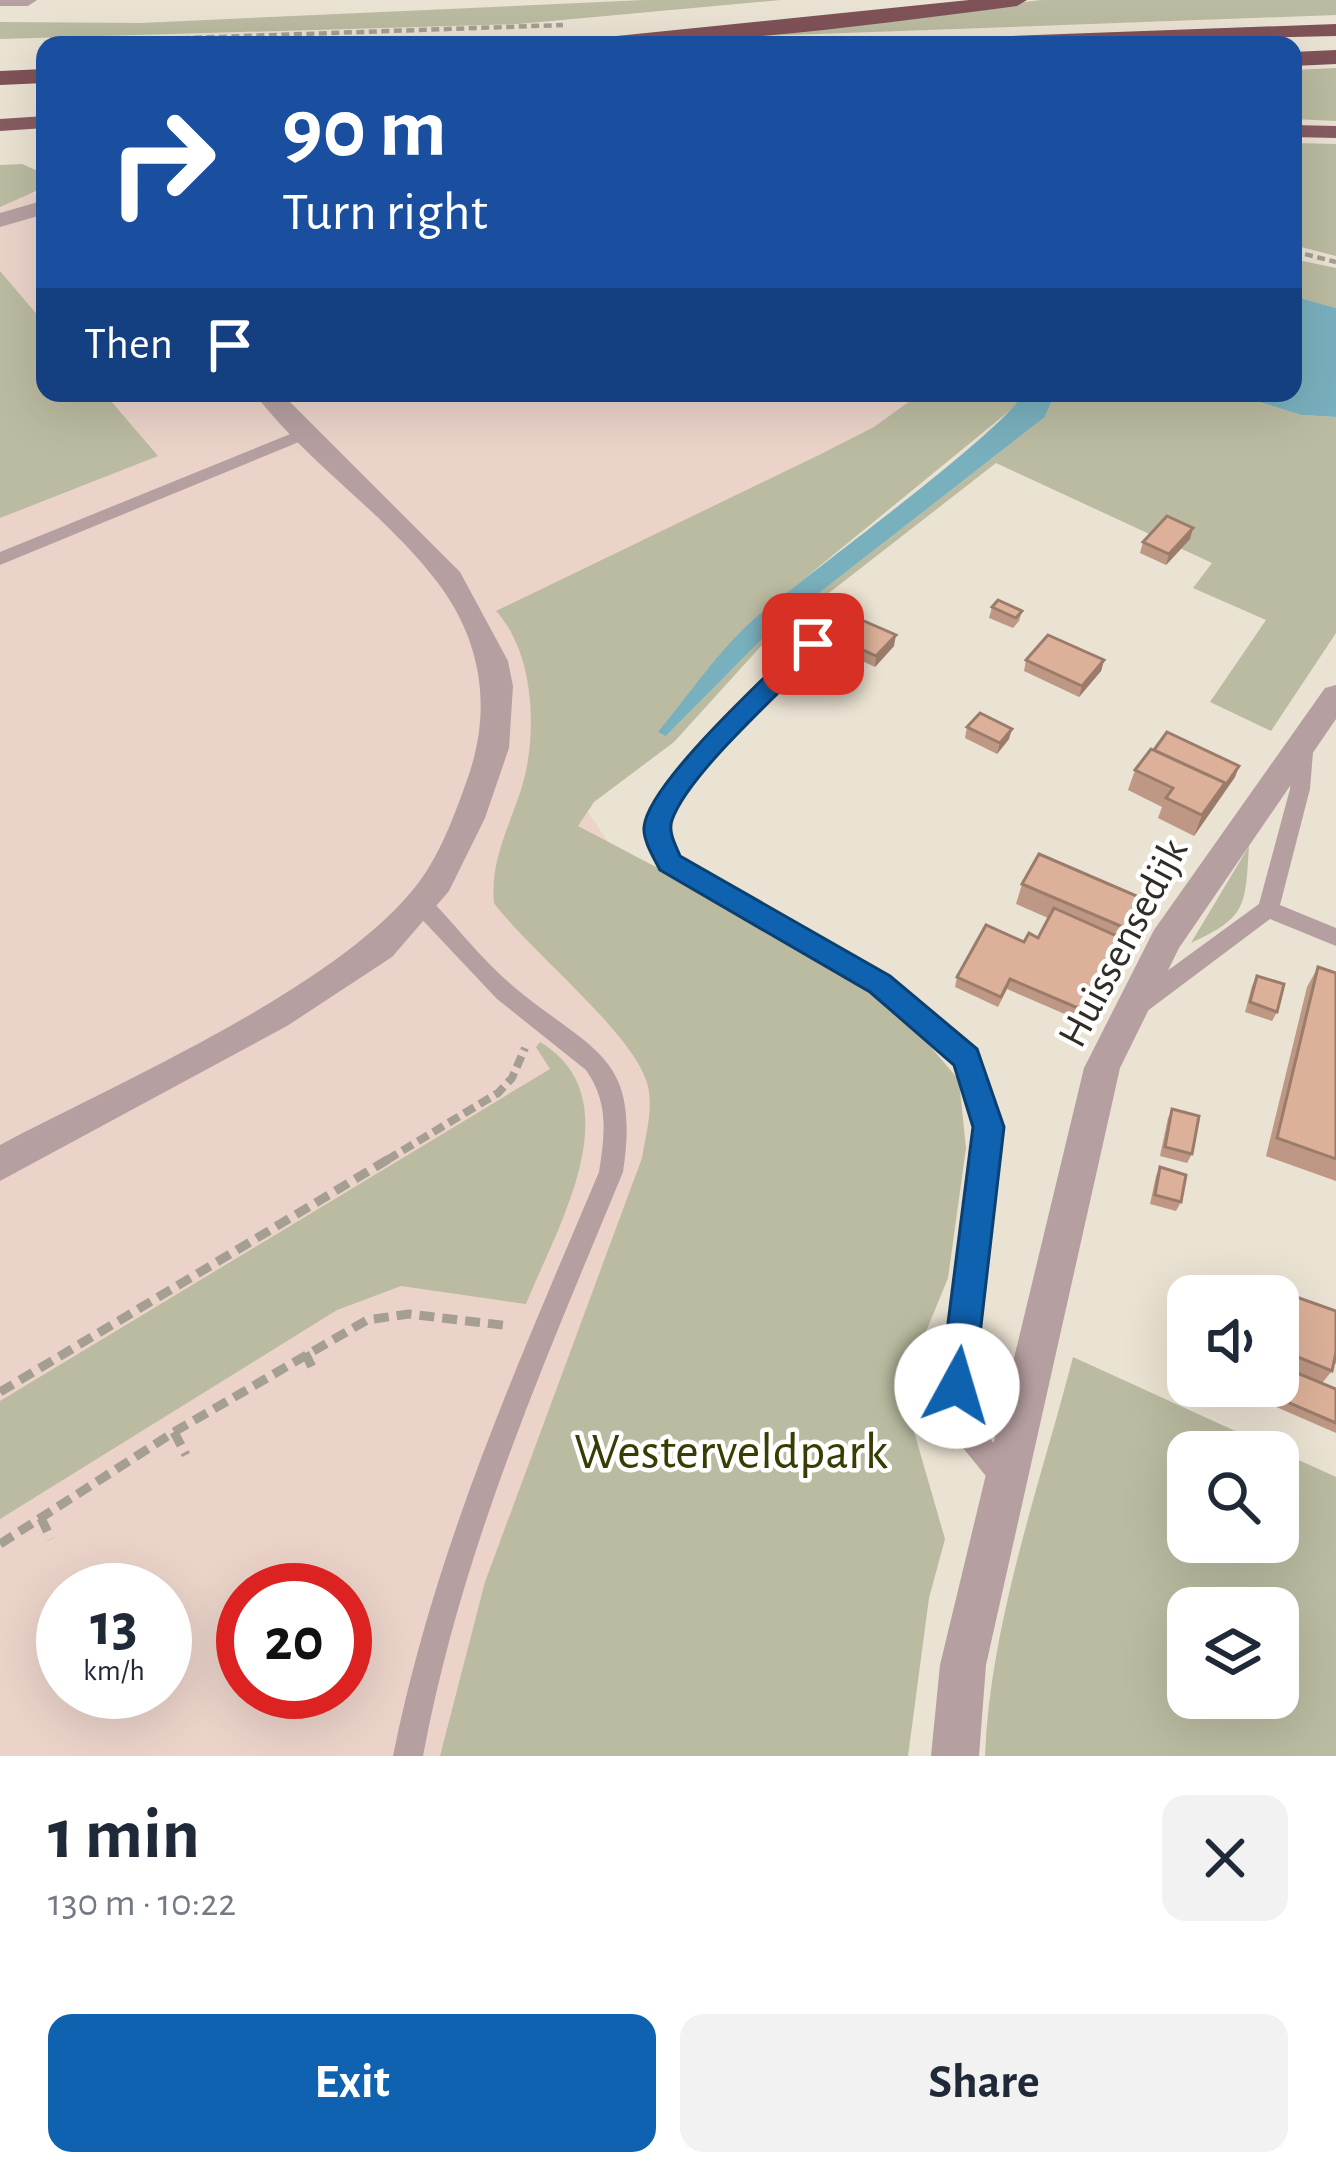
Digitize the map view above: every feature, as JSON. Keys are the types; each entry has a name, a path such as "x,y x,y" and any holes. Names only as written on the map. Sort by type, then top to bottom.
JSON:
{"highway":[{"path":"583,34 1017,0"},
{"path":"1172,36 1336,30"},
{"path":"1302,58 1336,57"},
{"path":"0,78 36,76"},
{"path":"0,125 36,123"},
{"path":"1302,131 1336,132"}],"street":[{"path":"0,0 28,0"},
{"path":"0,220 36,210"},
{"path":"0,1164 332,981 380,946 422,905 469,818 494,748 498,686 493,662 450,579 275,402"},
{"name":"Huissensedijk","path":"955,1756 963,1666 1102,1067 1210,871 1336,697"}],"lane":[{"path":"0,560 305,434"},
{"path":"813,644 681,781 657,823 658,836 670,863 880,984 966,1058 988,1127 957,1386 968,1434 1004,1476"},
{"path":"1128,1013 1268,910 1300,789 1304,739"},
{"path":"408,1756 447,1592 619,1141 619,1106 607,1077 585,1048 506,992 422,905"},
{"path":"1268,910 1336,937"}],"path":[{"path":"459,36 583,34"},
{"path":"23,43 36,43"},
{"path":"1302,253 1336,262"},
{"path":"0,1392 498,1093 512,1078 525,1045 553,1025"},
{"path":"0,1544 344,1330 386,1315 547,1330"},
{"path":"305,1353 314,1371"},
{"path":"174,1432 186,1455"},
{"path":"41,1517 51,1539"}],"shaded area":[{"path":"0,193 36,194 36,402 939,402 557,766 737,1033 665,1756 0,1756"}],"green space":[{"path":"644,0 781,0 518,24 0,39 0,22 141,23"},
{"path":"1041,0 1336,0 1336,15 746,36"},
{"path":"1336,68 1336,121 1302,119 1302,70"},
{"path":"1302,143 1336,144 1336,256 1302,247"},
{"path":"22,164 36,170 36,191 0,207 0,165"},
{"path":"1302,261 1336,268 1336,308 1302,299"},
{"path":"0,271 36,313 36,402 112,402 158,456 0,518"},
{"name":"Westerveldpark","path":"909,402 1019,402 750,623 666,736 769,632 1045,417 1051,402 1260,402 1301,415 1336,417 1336,633 1271,731 1210,702 1266,620 1193,588 1212,563 996,463 762,645 674,742 594,802 578,826 875,982 959,1080 966,1148 948,1278 902,1390 945,1539 929,1598 908,1756 440,1756 485,1582 642,1158 650,1111 647,1083 622,1040 494,903 496,867 523,784 531,726 524,664 496,611 874,427"},
{"path":"1249,846 1240,907 1224,925 1191,943"},
{"path":"540,1042 568,1067 582,1096 585,1130 569,1203 526,1304 401,1286 337,1310 0,1519 0,1401 550,1069 536,1047"},
{"path":"1073,1357 1167,1400 1167,1407 1183,1407 1235,1431 1167,1431 1167,1563 1299,1563 1299,1460 1336,1477 1336,1756 985,1756 996,1656"}],"water":[{"path":"1302,299 1336,308 1336,417 1301,415 1260,402 1302,402"},
{"path":"1016,402 1051,402 1045,417 769,632 666,736 658,732 754,619"}],"building":[{"path":"1167,516 1193,528 1169,554 1143,542"},
{"path":"998,600 1022,611 1016,618 992,607"},
{"path":"864,621 896,635 876,656 844,641"},
{"path":"1048,635 1104,660 1082,686 1026,660"},
{"path":"980,713 1012,729 1000,743 967,727"},
{"path":"1167,732 1239,766 1220,793 1225,783 1154,750"},
{"path":"1151,749 1225,783 1202,815 1166,798 1173,788 1135,770"},
{"path":"1039,854 1139,897 1125,928 1022,884"},
{"path":"1054,908 1121,938 1085,1011 1010,979 1001,997 957,977 986,925 1024,942 1029,933 1038,938"},
{"path":"1318,967 1336,973 1336,1159 1277,1138"},
{"path":"1257,976 1284,984 1277,1012 1250,1002"},
{"path":"1172,1109 1199,1116 1192,1154 1165,1147"},
{"path":"1160,1167 1186,1175 1181,1202 1155,1195"},
{"path":"1299,1298 1336,1311 1332,1371 1299,1358"},
{"path":"1299,1374 1336,1389 1336,1423 1299,1407"}],"route":[{"path":"813,644 681,781 657,823 658,836 670,863 880,984 966,1058 984,1101 988,1127 982,1212 957,1386"}]}
